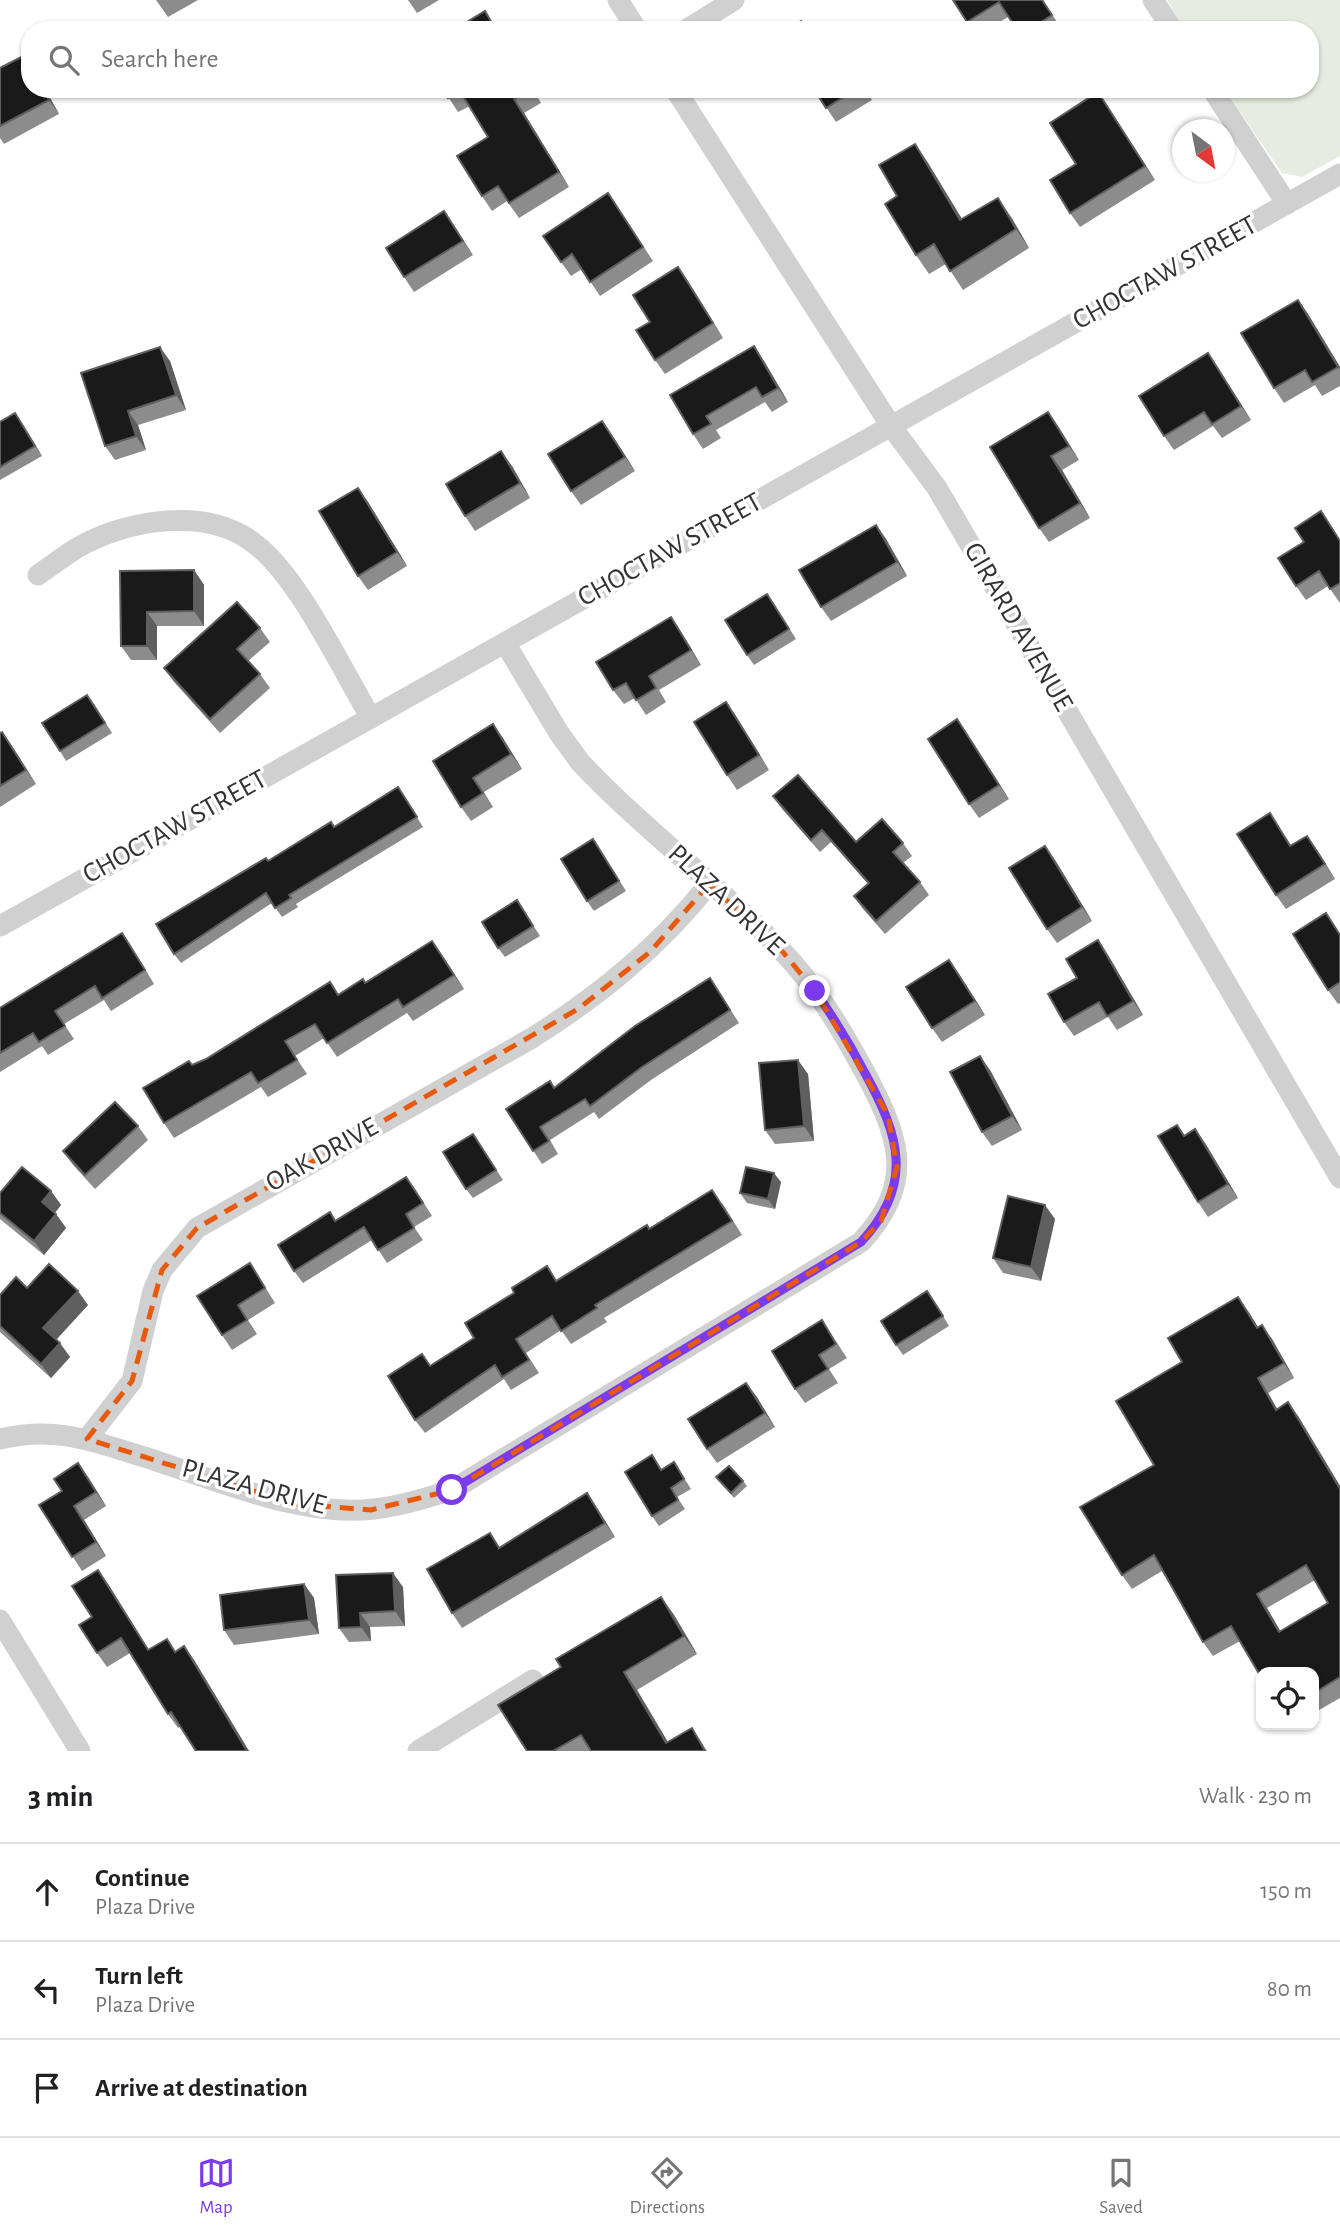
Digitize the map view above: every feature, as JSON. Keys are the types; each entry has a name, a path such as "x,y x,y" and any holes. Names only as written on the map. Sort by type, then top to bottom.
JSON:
{"street":[{"path":"618,0 631,21"},
{"path":"700,21 734,0"},
{"path":"1153,0 1166,21"},
{"name":"GIRARD AVENUE","path":"681,98 891,426 937,488 1340,1178"},
{"path":"1218,98 1287,204"},
{"name":"CHOCTAW STREET","path":"0,926 1340,174"},
{"path":"38,575 78,547 108,534 149,524 185,520 220,525 255,543 277,567 298,595 370,718"},
{"name":"PLAZA DRIVE","path":"88,1439 295,1504 333,1510 372,1510 410,1504 452,1490 861,1242 881,1221 895,1177 896,1142 888,1115 838,1023 782,951 580,762 559,733 505,643"},
{"name":"OAK DRIVE","path":"88,1439 132,1381 150,1304 162,1270 197,1227 578,1009 650,952 709,884"},
{"path":"0,1438 51,1432 88,1439"},
{"path":"0,1620 80,1751"},
{"path":"418,1751 533,1679"}],"highlighted area":[{"path":"709,884 782,951 815,991 888,1115 897,1167 881,1221 861,1242 452,1490 371,1510 295,1504 87,1439 132,1381 162,1270 197,1228 221,1212 578,1009 650,952"}],"shaded area":[{"path":"1167,0 1340,0 1340,156 1302,177 1282,173 1230,98 1319,98 1319,21 1180,21"}],"building":[{"path":"953,0 1042,0 1052,15 1043,21 1011,21 999,2 966,21"},
{"path":"485,11 491,21 469,21"},
{"path":"21,57 21,98 49,100 0,126 0,68"},
{"path":"464,98 516,98 559,172 509,203 498,186 482,196 457,156 488,137"},
{"path":"820,98 842,98 826,108"},
{"path":"1089,98 1102,98 1145,166 1070,213 1050,180 1076,164 1050,123"},
{"path":"915,144 960,220 998,198 1016,229 950,271 934,244 916,255 885,204 897,196 879,165"},
{"path":"608,193 643,247 590,282 572,254 561,262 543,236"},
{"path":"444,211 463,241 404,277 386,248"},
{"path":"678,267 713,323 655,360 636,330 650,322 633,295"},
{"path":"1298,300 1338,367 1312,382 1305,370 1274,388 1241,333"},
{"path":"754,346 778,388 762,397 756,387 706,416 711,424 693,434 670,395"},
{"path":"160,347 176,395 128,411 136,436 105,446 81,373"},
{"path":"1208,353 1241,406 1212,424 1204,412 1164,436 1139,396"},
{"path":"1048,412 1069,446 1051,456 1080,503 1039,528 990,447"},
{"path":"15,413 35,446 0,467 0,422"},
{"path":"602,421 625,457 571,491 548,454"},
{"path":"501,451 520,483 465,516 446,484"},
{"path":"358,488 397,552 358,576 319,511"},
{"path":"1321,511 1340,541 1340,583 1330,589 1319,571 1296,586 1278,558 1304,542 1295,528"},
{"path":"876,525 897,562 821,607 799,570"},
{"path":"194,570 194,611 147,612 147,646 121,646 120,571"},
{"path":"767,594 789,629 747,655 725,620"},
{"path":"237,602 260,628 237,649 260,674 210,719 164,668"},
{"path":"671,617 691,650 649,676 656,688 636,700 626,683 613,690 596,662"},
{"path":"87,695 105,723 60,751 42,723"},
{"path":"726,702 759,755 727,775 694,722"},
{"path":"957,719 999,785 969,804 928,739"},
{"path":"493,724 511,754 473,778 483,793 461,807 433,761"},
{"path":"2,732 26,770 0,786 0,733"},
{"path":"798,775 856,842 882,819 903,843 893,852 920,882 876,921 854,896 869,883 822,830 811,840 773,796"},
{"path":"398,787 417,817 289,895 291,898 275,908 266,893 174,954 156,924 331,822 334,827"},
{"path":"1270,813 1290,846 1307,836 1325,864 1276,895 1237,834"},
{"path":"593,839 619,881 587,901 561,859"},
{"path":"1045,846 1082,907 1047,929 1009,868"},
{"path":"517,900 533,926 498,948 482,922"},
{"path":"1326,913 1340,935 1340,982 1328,990 1293,934"},
{"path":"122,933 145,970 102,998 95,986 55,1011 65,1026 39,1042 33,1033 0,1053 0,1008"},
{"path":"1098,940 1133,1001 1107,1016 1099,1002 1064,1022 1048,994 1077,978 1066,959"},
{"path":"432,941 454,975 403,1007 398,999 327,1043 315,1024 285,1041 297,1060 258,1083 251,1072 164,1123 143,1088 189,1061 192,1065 206,1059 330,982 338,995 363,979 365,983"},
{"path":"949,960 975,1001 932,1028 906,987"},
{"path":"710,978 730,1010 642,1067 590,1106 585,1099 540,1127 549,1141 533,1151 506,1109 550,1081 554,1088 635,1026"},
{"path":"980,1056 1012,1116 982,1132 950,1072"},
{"path":"798,1060 804,1126 765,1130 759,1063"},
{"path":"115,1102 138,1126 85,1175 63,1151"},
{"path":"1177,1125 1184,1136 1195,1129 1228,1184 1198,1202 1158,1136"},
{"path":"473,1134 496,1170 466,1189 443,1152"},
{"path":"22,1167 51,1191 42,1202 56,1214 34,1241 0,1213 0,1193"},
{"path":"746,1167 774,1173 768,1199 740,1193"},
{"path":"406,1177 423,1203 406,1214 414,1228 378,1250 364,1227 294,1271 278,1245 330,1212 335,1221"},
{"path":"712,1190 732,1221 595,1305 597,1308 561,1331 552,1316 516,1339 529,1360 502,1377 495,1365 415,1420 388,1376 422,1354 430,1366 474,1338 465,1323 514,1293 512,1288 547,1266 556,1281 647,1225 649,1229"},
{"path":"1008,1196 1045,1205 1031,1267 993,1258"},
{"path":"250,1263 265,1288 238,1305 247,1320 222,1335 197,1296"},
{"path":"49,1264 78,1291 43,1328 60,1343 41,1364 0,1326 0,1295 16,1277 27,1288"},
{"path":"927,1291 943,1316 896,1345 881,1321"},
{"path":"1238,1297 1257,1328 1262,1325 1284,1363 1258,1378 1276,1410 1288,1402 1340,1489 1340,1677 1319,1690 1319,1667 1256,1668 1231,1626 1203,1642 1154,1555 1122,1575 1080,1507 1154,1465 1116,1401 1182,1362 1168,1338","holes":["1306,1565 1328,1603 1279,1632 1257,1594"]},
{"path":"822,1320 836,1344 819,1355 828,1369 795,1389 772,1351"},
{"path":"746,1383 765,1413 707,1449 688,1419"},
{"path":"652,1455 661,1470 674,1462 684,1479 671,1488 678,1500 652,1516 625,1472"},
{"path":"78,1463 96,1492 74,1506 96,1542 72,1557 39,1505 62,1491 54,1479"},
{"path":"729,1466 743,1481 731,1493 716,1477"},
{"path":"587,1493 605,1523 452,1613 427,1569 490,1533 499,1548"},
{"path":"98,1570 148,1650 167,1639 175,1652 184,1646 247,1751 196,1751 171,1712 168,1714 121,1638 97,1653 79,1625 92,1617 72,1586"},
{"path":"393,1573 395,1611 360,1613 361,1627 339,1628 336,1575"},
{"path":"304,1584 309,1620 224,1630 220,1595"},
{"path":"661,1597 684,1636 624,1672 666,1743 692,1728 705,1751 591,1751 581,1735 553,1751 527,1751 498,1705 561,1667 556,1659"}],"route":[{"path":"452,1490 826,1264 861,1242 881,1221 891,1197 897,1167 896,1142 888,1115 838,1023 815,991"}]}
